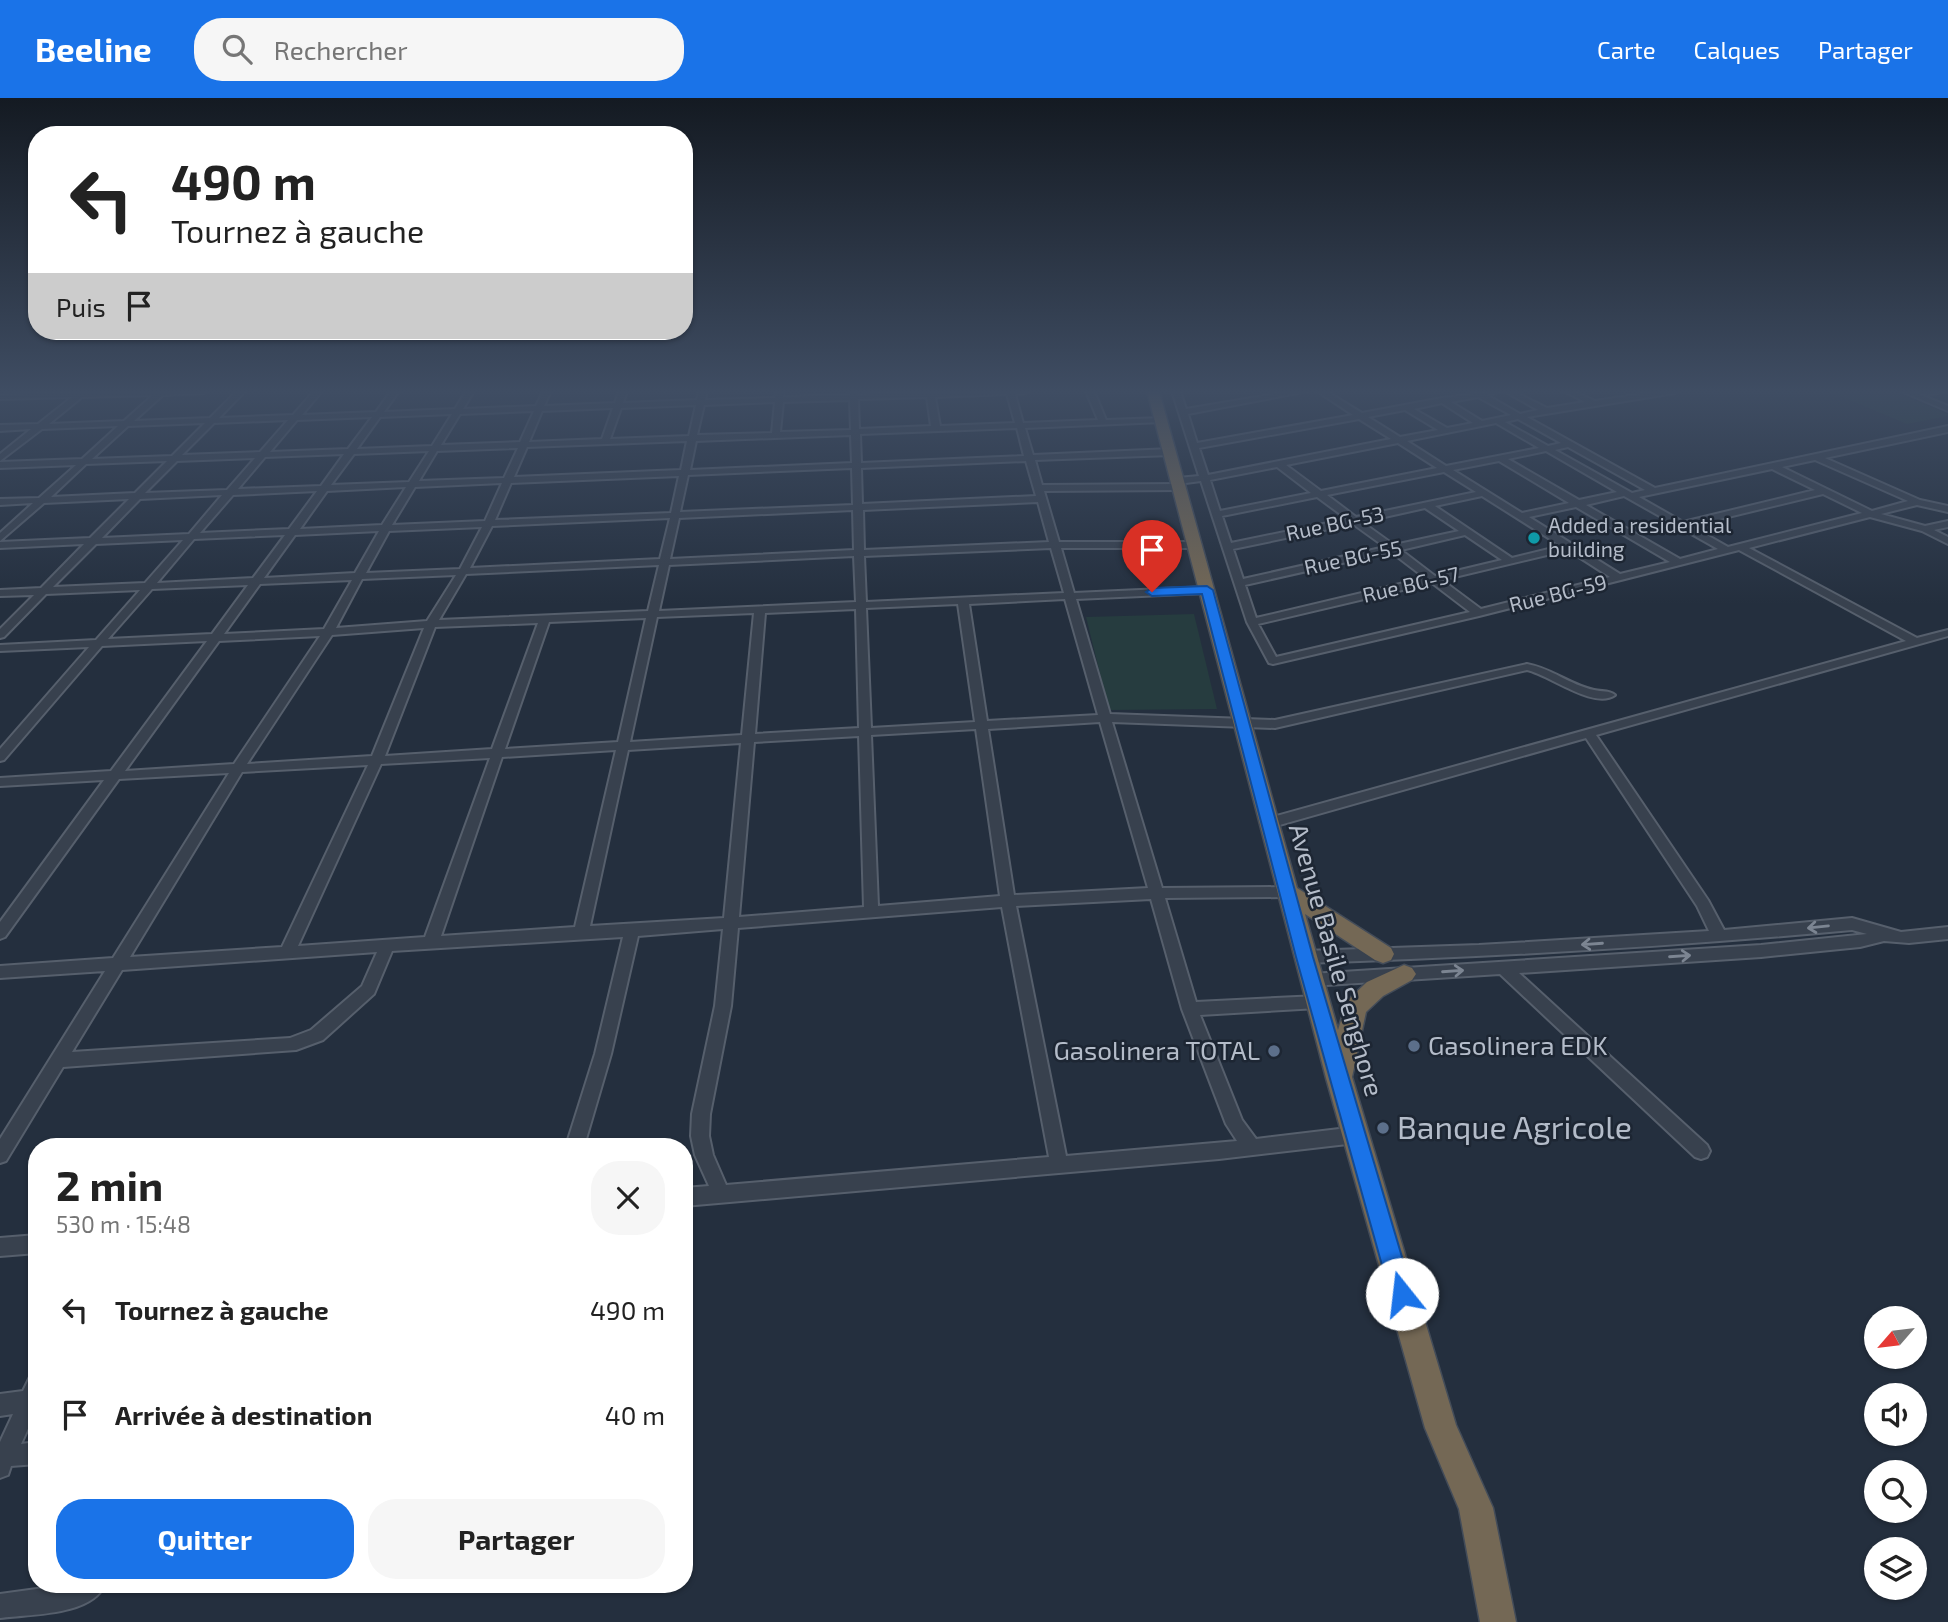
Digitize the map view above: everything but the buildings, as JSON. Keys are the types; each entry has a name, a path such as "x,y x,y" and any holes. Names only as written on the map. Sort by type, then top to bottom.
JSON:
{"highway":[{"name":"Avenue Basile Senghore","path":"1174,462 1241,724 1339,1078 1441,1428 1476,1508 1498,1622"},
{"path":"1288,893 1312,906 1353,939 1383,954"},
{"path":"1339,1078 1355,1008 1376,989 1404,974"}],"street":[{"path":"0,465 80,462"},
{"path":"0,538 83,462"},
{"path":"0,635 169,462"},
{"path":"0,757 254,462"},
{"path":"0,933 343,462"},
{"path":"0,1155 238,768 328,632 426,462"},
{"path":"287,952 377,760 431,624 489,523 516,462"},
{"path":"581,932 686,462"},
{"path":"857,462 871,912"},
{"path":"0,502 931,462"},
{"path":"1031,462 1190,1009 1235,1124 1252,1147"},
{"path":"1201,462 1252,622"},
{"path":"0,545 858,507 1179,484 1288,462"},
{"path":"1434,462 1619,578"},
{"path":"1217,514 1479,462"},
{"path":"1507,462 1679,563"},
{"path":"1572,462 1728,551"},
{"path":"1602,462 1653,491"},
{"path":"1521,516 1790,462"},
{"path":"1827,462 1917,502 1948,509"},
{"path":"1279,464 1479,613"},
{"path":"1771,466 1871,514 1925,529 1948,541"},
{"path":"1682,525 1824,491"},
{"name":"Rue BG-53","path":"1228,547 1484,493"},
{"name":"Rue BG-59","path":"1252,622 1270,660 1279,661 1742,548 1917,502"},
{"path":"1427,505 1510,561"},
{"path":"1925,529 1948,524"},
{"name":"Rue BG-55","path":"1239,583 1467,532"},
{"path":"0,593 1056,545 1194,545"},
{"name":"Rue BG-57","path":"1252,622 1570,547"},
{"path":"1742,548 1916,642"},
{"path":"0,648 328,632 431,624 1207,590"},
{"path":"963,602 1008,901 1059,1164"},
{"path":"721,1194 700,1136 709,1064 723,1006 760,610"},
{"path":"431,942 544,621"},
{"path":"1269,823 1948,633"},
{"path":"1934,637 1948,645"},
{"path":"0,782 1106,718 1275,724 1527,667 1540,670 1587,694 1609,695"},
{"path":"1590,735 1703,904 1719,935"},
{"path":"0,971 581,932 632,931 1008,901 1157,893 1288,893"},
{"path":"1190,1009 1311,980 1383,954 1479,951 1852,924 1862,925 1884,935 1906,938 1948,933"},
{"path":"577,1138 603,1054 632,931"},
{"path":"1311,980 1761,951 1860,941 1884,935"},
{"path":"58,1060 290,1045 308,1040 368,990 387,945"},
{"path":"1504,968 1701,1151"},
{"path":"693,1197 1252,1147 1356,1135"},
{"path":"0,1247 28,1245"},
{"path":"0,1405 28,1395"},
{"path":"3,1461 28,1404"},
{"path":"3,1461 28,1455"},
{"path":"0,1606 74,1597 80,1593"}],"green space":[{"path":"1194,614 1217,709 1109,710 1086,617"}],"place":[{"name":"Added a residential building","path":"1534,538"},
{"name":"Gasolinera EDK","path":"1414,1046"},
{"name":"Gasolinera TOTAL","path":"1274,1051"},
{"name":"Banque Agricole","path":"1383,1128"}],"route":[{"path":"1152,592 1207,590 1305,957 1402,1294"}]}
